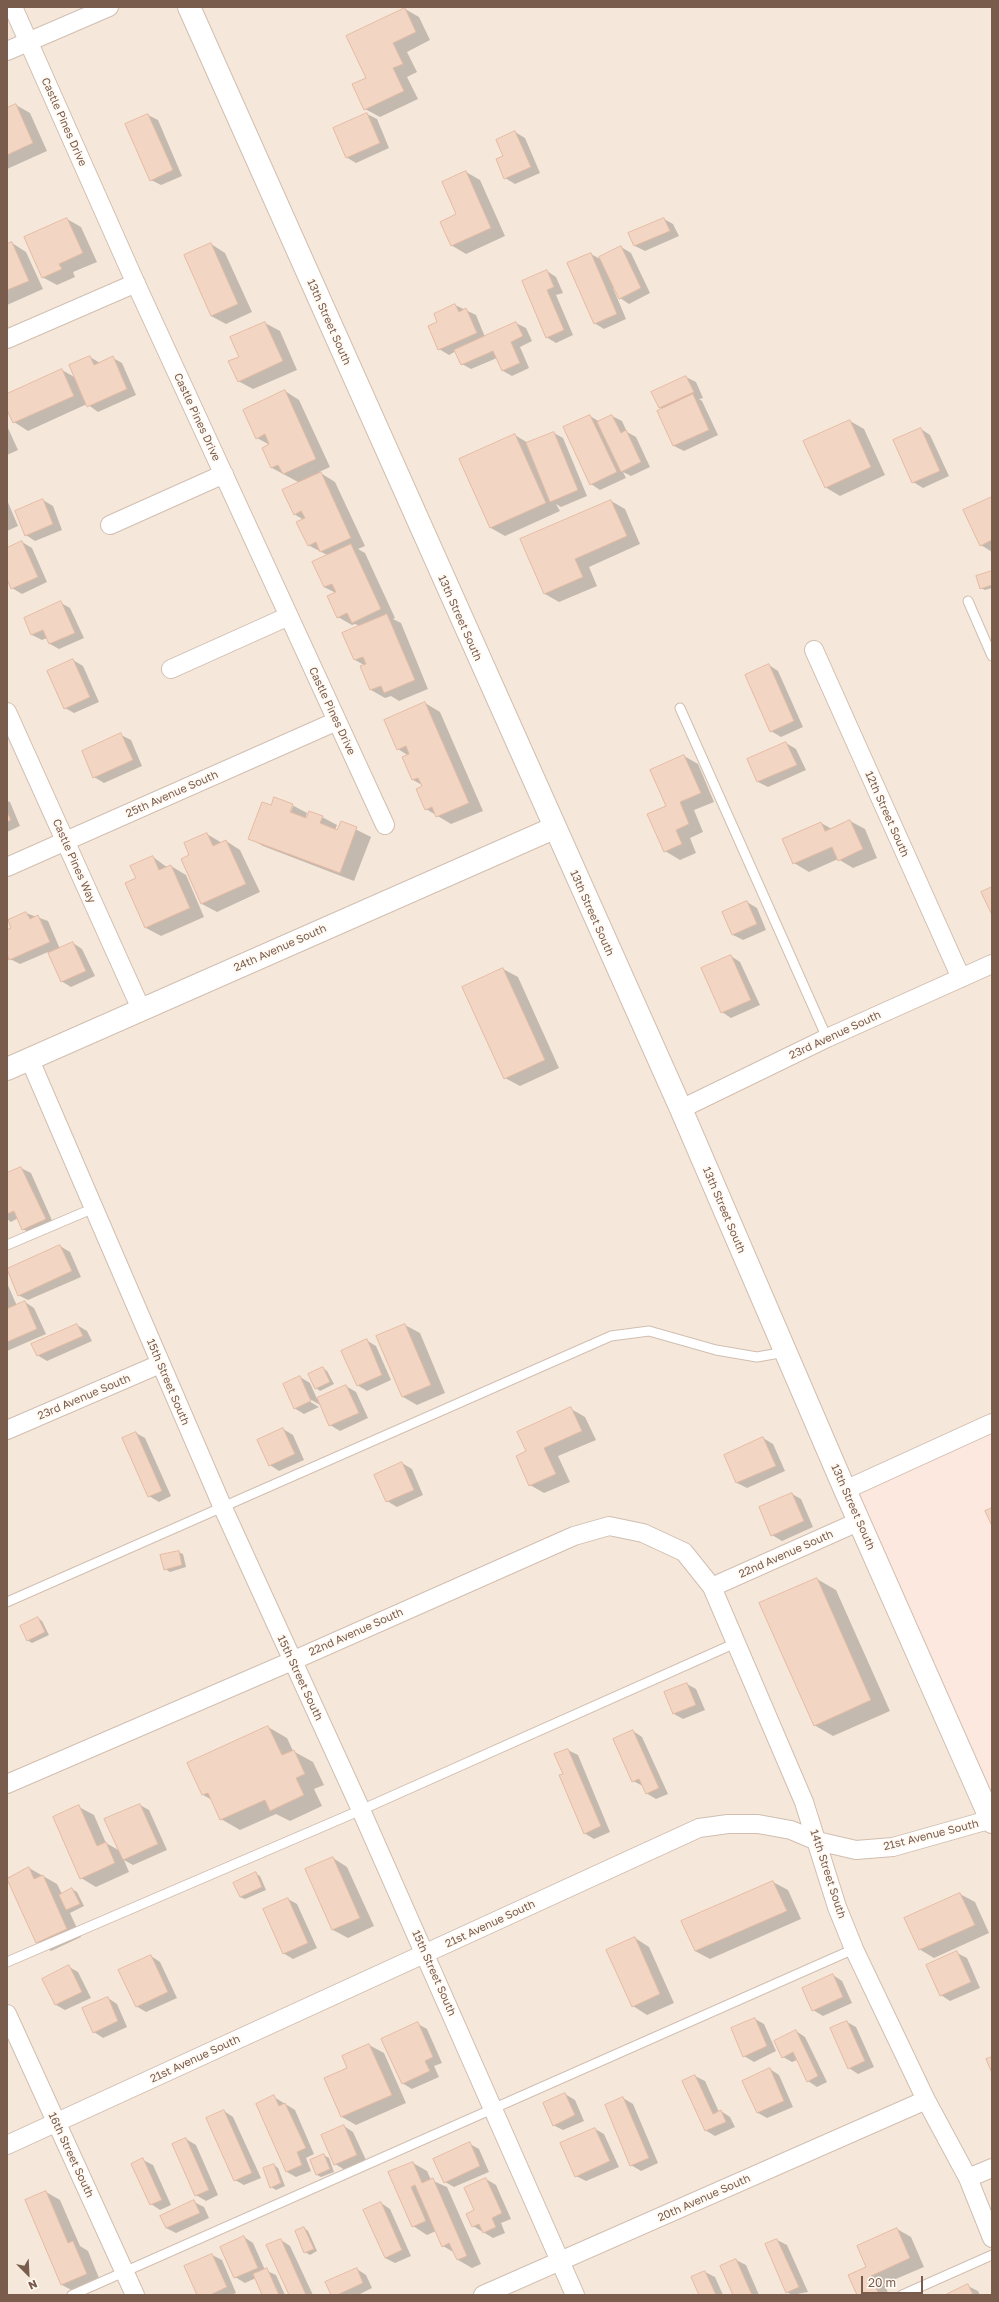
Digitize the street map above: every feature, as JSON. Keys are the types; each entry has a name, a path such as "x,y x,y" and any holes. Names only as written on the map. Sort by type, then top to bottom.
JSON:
{"street":[{"name":"Castle Pines Drive","path":"13,7 136,283 385,825"},
{"path":"7,51 109,7"},
{"name":"13th Street South","path":"189,7 680,1109 845,1490 992,1820"},
{"path":"7,339 136,283"},
{"path":"110,525 224,474"},
{"path":"171,670 289,616"},
{"name":"12th Street South","path":"814,650 961,978"},
{"name":"Castle Pines Way","path":"7,712 141,1009"},
{"name":"25th Avenue South","path":"7,867 337,721"},
{"name":"24th Avenue South","path":"7,1070 141,1009 554,828"},
{"name":"23rd Avenue South","path":"680,1109 828,1038 992,964"},
{"name":"15th Street South","path":"30,1060 222,1508 361,1810 494,2108 575,2295"},
{"name":"23rd Avenue South","path":"7,1430 160,1364"},
{"path":"845,1490 992,1424"},
{"name":"22nd Avenue South","path":"712,1587 860,1521"},
{"name":"22nd Avenue South","path":"7,1784 292,1661 574,1536 609,1526 643,1533"},
{"name":"14th Street South","path":"643,1533 684,1552 712,1587 738,1642 804,1802 837,1907 854,1949 926,2100 968,2178 992,2238"},
{"name":"21st Avenue South","path":"7,2145 700,1828 728,1824 758,1824 791,1830 817,1841 856,1850 893,1847 992,1820"},
{"name":"16th Street South","path":"7,2014 135,2295"},
{"name":"20th Avenue South","path":"483,2295 926,2100"},
{"path":"968,2178 992,2168"}],"lane":[{"path":"968,601 992,656"},
{"path":"680,708 828,1038"},
{"path":"7,1245 94,1208"},
{"path":"7,1602 611,1336 649,1331 716,1350 757,1357 785,1352"},
{"path":"7,1962 361,1810 738,1642"},
{"path":"72,2295 854,1949"},
{"path":"902,2295 992,2255"}],"shaded area":[{"path":"7,7 992,7 992,2295 7,2295"},
{"path":"992,1423 992,1822 845,1490"}],"building":[{"path":"405,8 416,32 393,43 403,64 393,68 404,91 364,110 352,84 366,78 346,36"},
{"path":"16,104 33,143 7,155 7,108"},
{"path":"367,113 380,143 346,158 333,128"},
{"path":"148,114 173,170 150,181 125,124"},
{"path":"515,131 531,167 504,179 496,159 503,156 496,140"},
{"path":"466,171 491,228 451,246 440,222 456,214 442,182"},
{"path":"67,218 83,253 59,264 62,269 42,278 24,237"},
{"path":"664,218 670,231 634,246 628,233"},
{"path":"12,242 29,281 7,290 7,244"},
{"path":"211,243 238,304 211,316 184,255"},
{"path":"621,246 641,288 619,299 599,257"},
{"path":"591,253 617,314 594,324 567,263"},
{"path":"547,270 554,287 547,290 564,330 546,338 522,281"},
{"path":"455,304 459,312 466,308 477,333 438,350 428,326 437,322 434,314"},
{"path":"265,322 283,361 238,382 228,361 239,357 230,337"},
{"path":"516,322 523,336 511,342 520,363 502,371 493,351 461,365 454,350"},
{"path":"90,356 94,365 113,356 127,389 87,407 69,365"},
{"path":"62,369 74,396 13,423 7,410 7,394"},
{"path":"686,376 694,392 659,408 651,392"},
{"path":"285,390 316,459 283,474 278,465 271,468 262,448 269,444 265,434 256,439 243,410"},
{"path":"693,394 709,430 673,446 657,411"},
{"path":"590,415 617,472 590,485 563,427"},
{"path":"612,415 621,433 626,430 641,462 621,472 597,422"},
{"path":"850,420 871,467 825,488 803,441"},
{"path":"921,428 940,471 912,483 893,440"},
{"path":"554,432 578,490 550,502 526,443"},
{"path":"515,434 546,503 490,528 459,459"},
{"path":"321,472 351,538 320,552 316,542 308,546 296,522 305,518 301,511 294,515 282,490"},
{"path":"992,497 992,540 980,546 963,510"},
{"path":"43,499 53,524 25,536 15,511"},
{"path":"611,500 627,536 575,559 583,577 544,594 520,539"},
{"path":"22,541 38,577 11,589 7,579 7,548"},
{"path":"351,544 381,609 352,623 347,613 337,618 327,596 336,592 332,584 324,587 312,562"},
{"path":"992,571 992,585 980,589 976,576"},
{"path":"61,601 75,633 49,644 43,630 31,635 24,618"},
{"path":"387,614 415,680 384,693 381,686 370,690 360,666 366,664 363,657 354,660 342,633"},
{"path":"73,659 90,697 64,709 47,671"},
{"path":"769,664 794,721 770,732 745,675"},
{"path":"425,702 469,803 436,817 432,807 425,810 416,789 422,786 418,778 412,780 402,757 409,754 406,746 397,750 384,720"},
{"path":"121,733 133,760 93,778 82,751"},
{"path":"786,742 797,765 757,782 747,759"},
{"path":"684,755 701,793 680,802 689,824 676,830 682,844 664,852 647,814 666,806 650,770"},
{"path":"274,797 293,804 290,812 306,818 309,811 323,816 320,823 337,830 341,821 357,827 340,873 248,839 262,802 271,805"},
{"path":"7,811 11,820 7,822"},
{"path":"850,820 863,849 838,861 832,847 793,864 782,839 821,822 825,831"},
{"path":"207,833 213,846 226,840 246,884 201,904 181,859 189,855 184,843"},
{"path":"153,856 159,870 171,865 190,908 145,928 125,883 136,878 130,866"},
{"path":"992,887 992,915 981,892"},
{"path":"747,901 757,924 732,935 722,912"},
{"path":"26,912 30,919 38,915 50,942 9,960 7,954 7,930 11,928 8,920"},
{"path":"73,942 86,971 61,982 48,953"},
{"path":"731,955 751,1000 721,1013 701,968"},
{"path":"503,968 545,1060 504,1079 462,987"},
{"path":"21,1167 46,1219 22,1230 14,1211 7,1214 7,1173"},
{"path":"60,1245 72,1271 18,1296 7,1269"},
{"path":"25,1301 37,1329 7,1342 7,1309"},
{"path":"77,1324 83,1336 37,1356 31,1344"},
{"path":"405,1324 431,1385 402,1397 376,1336"},
{"path":"367,1339 382,1375 357,1386 341,1351"},
{"path":"323,1367 330,1382 315,1389 308,1374"},
{"path":"300,1376 311,1401 294,1409 283,1384"},
{"path":"346,1385 359,1413 329,1426 317,1398"},
{"path":"571,1407 582,1431 544,1448 556,1474 529,1486 516,1456 526,1451 517,1432"},
{"path":"283,1428 295,1454 269,1466 257,1440"},
{"path":"136,1432 162,1491 148,1497 122,1438"},
{"path":"763,1437 776,1466 736,1483 724,1455"},
{"path":"402,1462 414,1490 386,1502 374,1475"},
{"path":"792,1493 804,1521 771,1536 759,1507"},
{"path":"992,1508 992,1526 985,1511"},
{"path":"179,1551 182,1565 164,1570 160,1555"},
{"path":"817,1578 871,1700 814,1726 759,1603"},
{"path":"38,1617 45,1632 27,1641 20,1626"},
{"path":"687,1683 696,1705 673,1714 664,1692"},
{"path":"268,1726 282,1755 294,1750 305,1774 296,1778 304,1795 270,1811 265,1800 220,1820 208,1793 202,1795 187,1763"},
{"path":"633,1730 659,1788 646,1794 639,1779 632,1782 613,1739"},
{"path":"568,1749 601,1826 584,1834 559,1775 563,1774 554,1754"},
{"path":"140,1804 158,1844 123,1860 104,1819"},
{"path":"79,1805 97,1846 106,1842 115,1863 80,1879 53,1817"},
{"path":"333,1857 360,1918 332,1930 305,1869"},
{"path":"29,1867 34,1879 43,1875 67,1929 36,1943 7,1879"},
{"path":"256,1872 262,1887 240,1897 233,1883"},
{"path":"773,1881 787,1911 695,1951 681,1921"},
{"path":"72,1888 80,1904 66,1910 59,1895"},
{"path":"960,1893 975,1925 919,1950 904,1918"},
{"path":"288,1898 308,1943 283,1954 263,1909"},
{"path":"635,1937 660,1994 632,2007 606,1950"},
{"path":"957,1951 971,1982 940,1996 926,1965"},
{"path":"151,1955 168,1992 136,2007 118,1970"},
{"path":"69,1965 82,1992 55,2005 42,1979"},
{"path":"833,1974 843,1997 812,2011 802,1988"},
{"path":"108,1997 118,2021 93,2033 82,2008"},
{"path":"755,2018 767,2046 743,2057 731,2028"},
{"path":"847,2021 865,2061 848,2069 830,2028"},
{"path":"418,2022 433,2057 425,2061 430,2071 402,2084 381,2039"},
{"path":"796,2030 818,2076 807,2082 793,2052 782,2058 774,2041"},
{"path":"369,2044 392,2095 341,2117 324,2078 347,2068 342,2056"},
{"path":"992,2057 992,2073 986,2059"},
{"path":"770,2068 784,2101 757,2113 742,2081"},
{"path":"695,2075 713,2114 721,2110 726,2122 705,2131 682,2081"},
{"path":"565,2093 575,2115 553,2126 543,2103"},
{"path":"274,2095 279,2106 285,2103 306,2148 297,2152 302,2165 286,2172 256,2104"},
{"path":"623,2097 649,2158 630,2166 605,2105"},
{"path":"224,2110 252,2173 234,2181 206,2118"},
{"path":"344,2125 357,2155 334,2165 321,2135"},
{"path":"595,2128 610,2161 575,2177 560,2143"},
{"path":"186,2138 209,2190 195,2196 172,2144"},
{"path":"470,2142 480,2166 444,2183 433,2159"},
{"path":"324,2154 330,2169 316,2175 310,2160"},
{"path":"143,2158 162,2200 150,2205 131,2164"},
{"path":"413,2162 422,2183 433,2178 467,2256 457,2260 449,2243 442,2247 415,2185 411,2187 426,2221 412,2227 388,2172"},
{"path":"274,2164 281,2183 270,2188 263,2168"},
{"path":"486,2178 502,2213 492,2218 496,2227 483,2233 479,2224 472,2227 466,2214 474,2210 464,2188"},
{"path":"46,2191 68,2243 73,2241 87,2274 61,2285 25,2200"},
{"path":"194,2200 200,2213 166,2228 160,2216"},
{"path":"381,2202 402,2250 385,2258 363,2210"},
{"path":"304,2227 314,2249 304,2253 295,2231"},
{"path":"897,2228 910,2258 871,2276 879,2295 857,2295 848,2275 866,2267 857,2246"},
{"path":"244,2236 258,2268 234,2278 220,2247"},
{"path":"281,2239 306,2295 289,2295 266,2245"},
{"path":"777,2239 799,2287 786,2293 765,2244"},
{"path":"212,2254 227,2287 210,2295 197,2295 184,2266"},
{"path":"736,2259 752,2295 733,2295 720,2266"},
{"path":"267,2268 279,2295 262,2295 253,2274"},
{"path":"357,2268 363,2283 337,2295 331,2295 325,2282"},
{"path":"705,2271 716,2295 699,2295 691,2277"},
{"path":"968,2284 973,2295 945,2295"}]}
